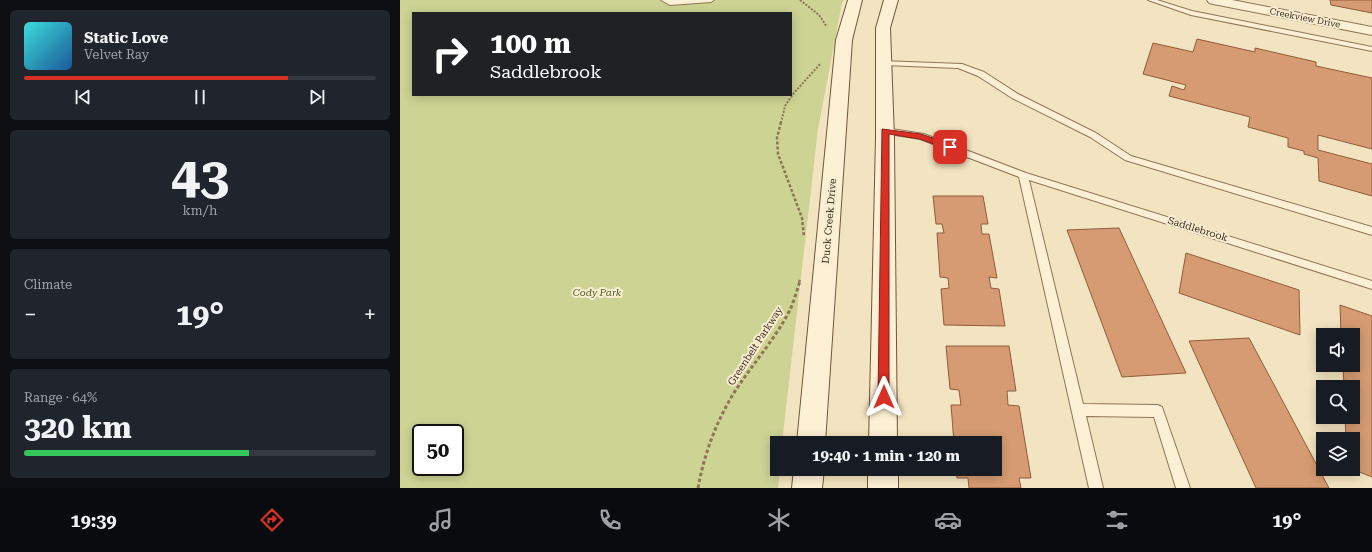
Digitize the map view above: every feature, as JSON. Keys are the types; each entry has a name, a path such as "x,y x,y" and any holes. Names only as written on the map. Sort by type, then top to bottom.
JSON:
{"main road":[{"name":"Duck Creek Drive","path":"812,436 844,40 855,0"},
{"path":"883,436 885,131 883,28 891,0"},
{"path":"807,488 808,476"},
{"path":"883,476 883,488"}],"street":[{"name":"Creekview Drive","path":"1214,0 1248,3 1372,32"}],"lane":[{"path":"664,0 670,4 711,0"},
{"path":"1151,0 1191,13 1372,49"},
{"path":"884,63 959,66 981,74 1015,96 1093,135 1128,158 1372,231"},
{"name":"Saddlebrook","path":"885,131 921,136 1023,174 1372,285"},
{"path":"1023,174 1096,488"},
{"path":"1078,410 1158,411 1183,488"}],"path":[{"path":"800,0 819,15 825,22 827,30"},
{"path":"792,96 823,61"},
{"path":"792,96 785,106 777,138 778,154 802,218 804,238"},
{"name":"Greenbelt Parkway","path":"698,488 700,473 715,430 732,396 763,352 790,309 802,275"}],"green space":[{"name":"Cody Park","path":"400,0 844,0 842,3 818,129 783,436 770,436 770,476 779,476 778,488 400,488"}],"building":[{"path":"1330,0 1372,0 1372,13 1331,5"},
{"path":"1197,39 1255,52 1255,48 1316,62 1316,66 1372,78 1372,149 1318,135 1318,150 1372,164 1372,196 1319,181 1318,158 1304,154 1304,151 1288,147 1288,138 1248,127 1250,117 1169,96 1172,86 1184,90 1186,85 1143,74 1153,43 1193,52"},
{"path":"933,196 983,196 988,224 981,224 982,234 989,234 997,278 989,277 991,288 999,289 1005,326 944,325 941,289 949,288 948,278 940,277 937,233 944,233 942,224 936,224"},
{"path":"1119,228 1186,373 1122,377 1067,230"},
{"path":"1186,253 1299,290 1300,335 1179,293"},
{"path":"1340,305 1372,316 1372,477 1360,472 1360,432 1346,432 1345,424 1360,424 1360,380 1344,380 1343,372 1360,372 1360,328 1341,328"},
{"path":"1249,338 1316,464 1316,476 1323,476 1329,488 1256,488 1189,341"},
{"path":"946,346 1009,346 1016,391 1007,391 1008,405 1019,406 1031,478 1019,478 1021,488 969,488 968,478 957,478 957,476 1002,476 1002,436 953,436 951,405 961,405 959,390 950,389"}],"route":[{"path":"884,397 885,131 921,136 950,147"}]}
